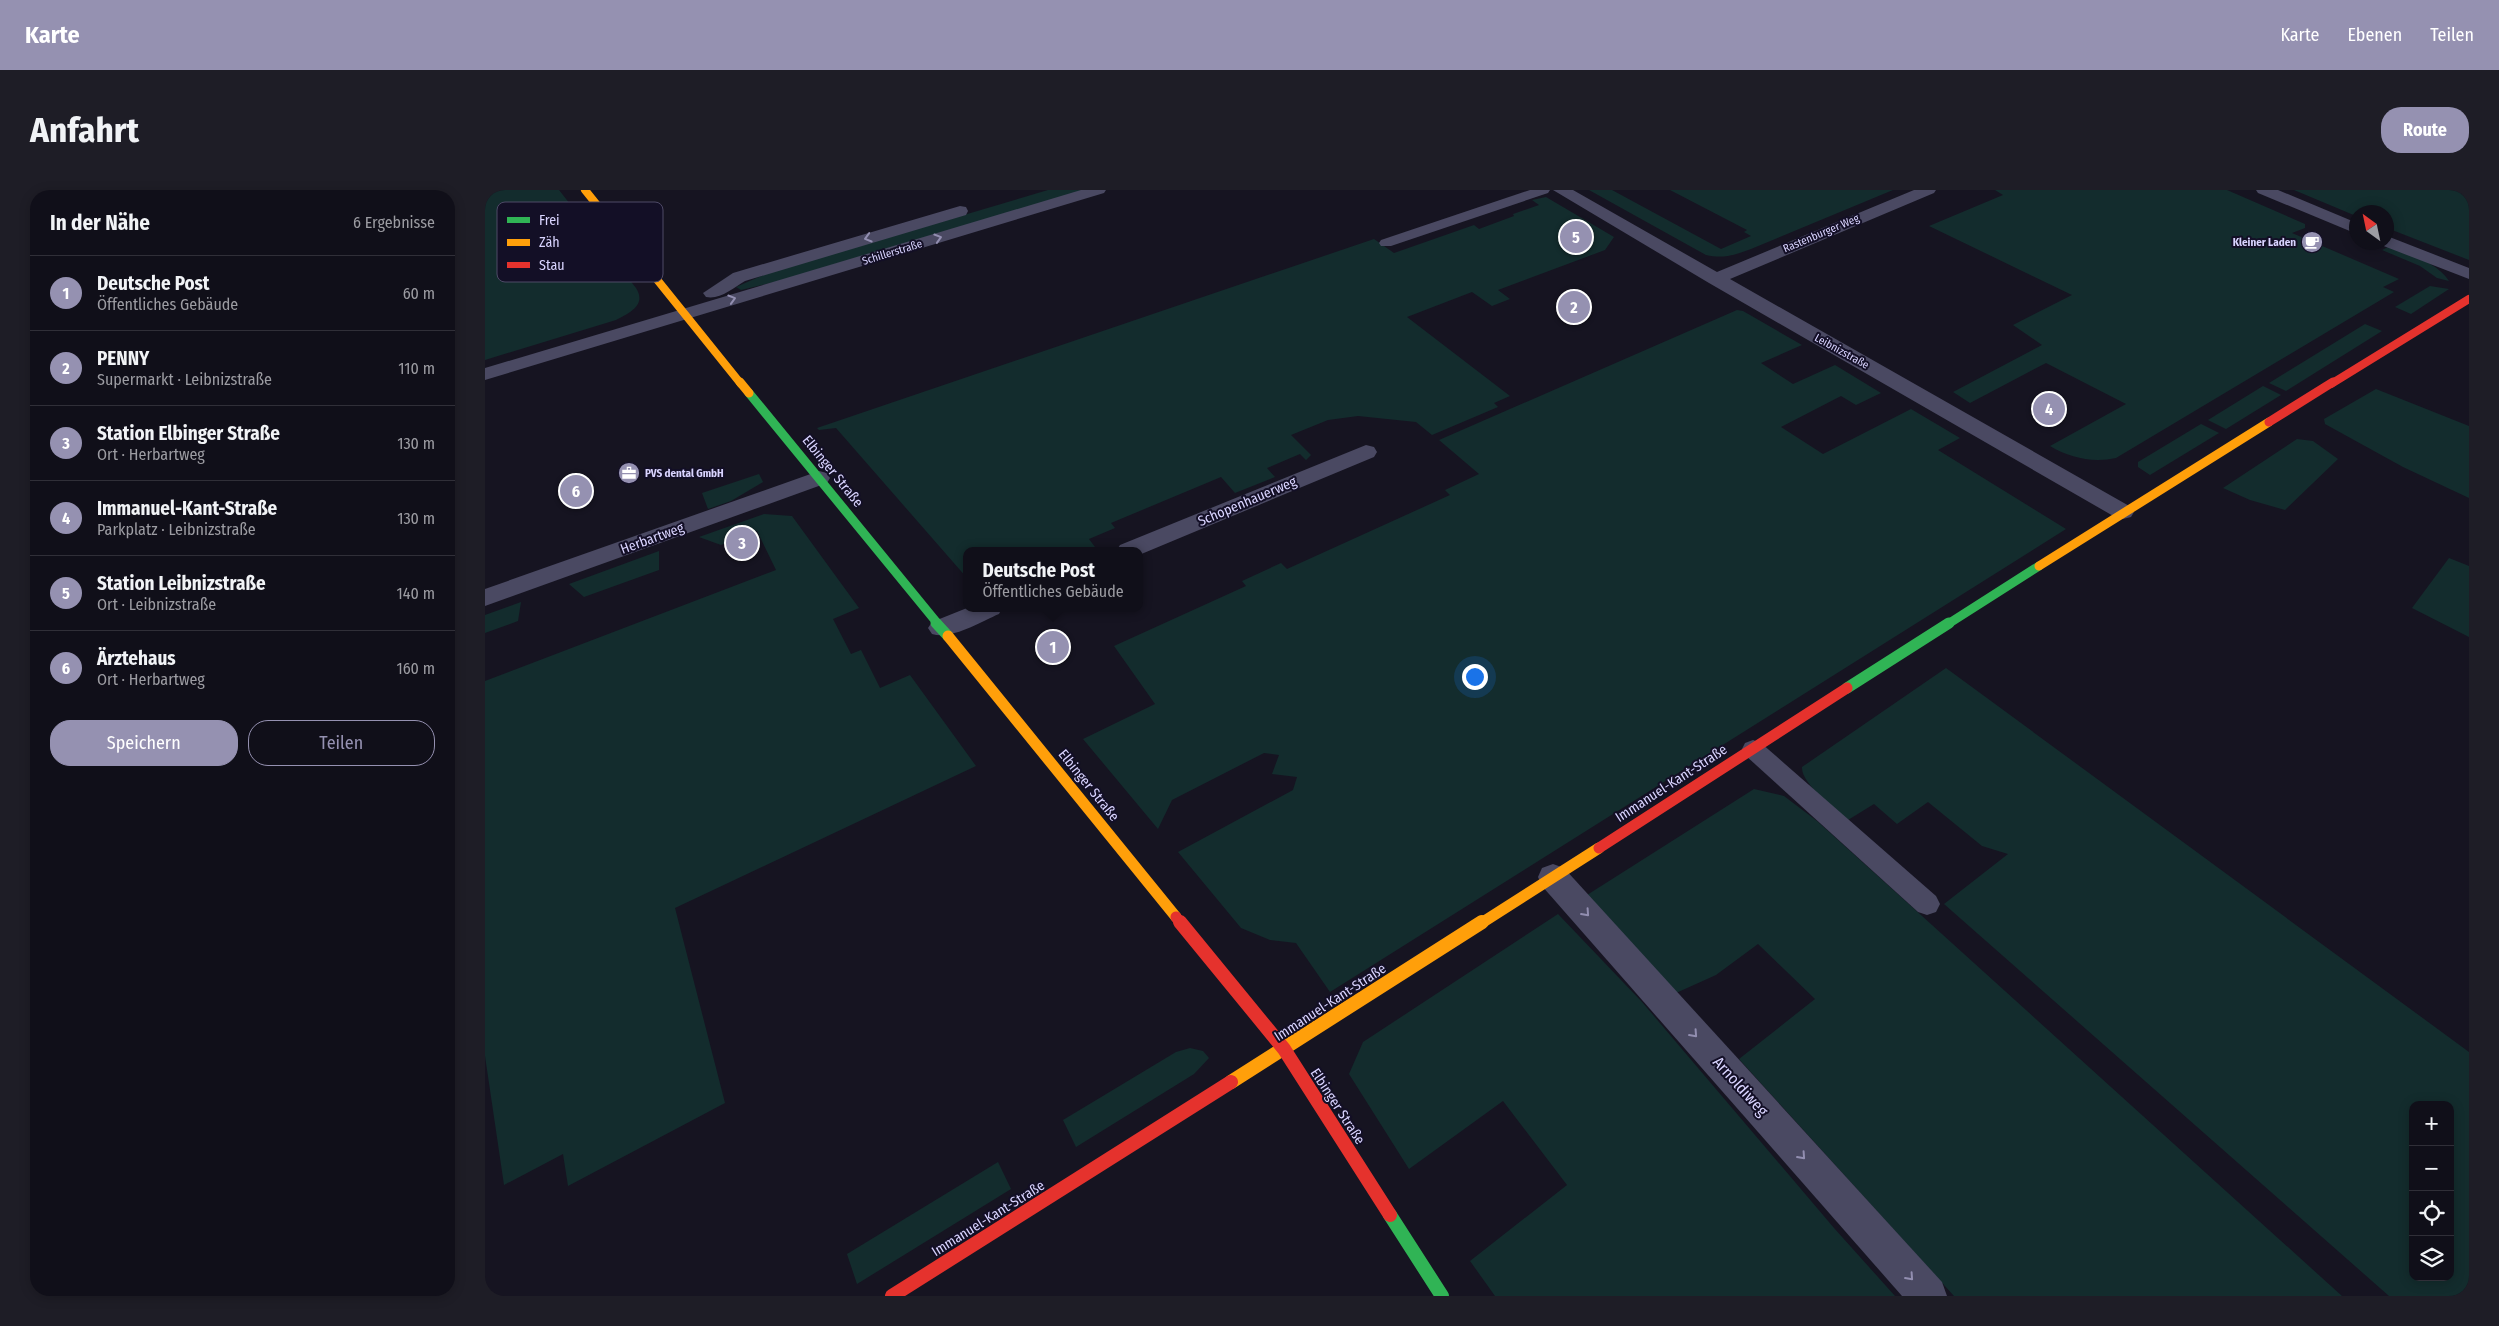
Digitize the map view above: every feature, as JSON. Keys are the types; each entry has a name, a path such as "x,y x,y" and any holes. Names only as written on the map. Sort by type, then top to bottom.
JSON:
{"street":[{"name":"Elbinger Straße","path":"585,190 595,202"},
{"name":"Schillerstraße","path":"485,374 1098,190"},
{"name":"Leibnizstraße","path":"1561,190 2123,512"},
{"name":"Rastenburger Weg","path":"1715,279 1928,190"},
{"path":"2265,190 2349,226"},
{"name":"Schillerstraße","path":"685,313 707,296 739,278 979,206"},
{"path":"2394,244 2469,274"},
{"name":"Elbinger Straße","path":"660,282 910,593 941,628 1284,1049 1442,1296"},
{"name":"Immanuel-Kant-Straße","path":"891,1296 1284,1049 2123,512 2469,299"},
{"name":"Schopenhauerweg","path":"1138,547 1366,452"},
{"name":"Herbartweg","path":"485,598 819,478"},
{"path":"941,628 979,612"},
{"name":"Arnoldiweg","path":"1553,877 1928,1296"}],"lane":[{"path":"1386,243 1543,190"},
{"path":"1753,749 1927,904"}],"green space":[{"path":"485,190 559,190 568,202 497,202 497,282 631,282 639,294 638,304 616,320 485,360"},
{"path":"1048,190 1084,190 775,282 741,290 736,287 768,273"},
{"path":"1589,190 1612,190 1721,249 1751,236 1744,232 1747,230 1670,190 1893,190 1751,249 1734,255 1718,257 1706,255"},
{"path":"1995,190 2227,190 2305,224 2305,228 2292,233 2399,279 2383,287 2394,292 2116,458 2090,460 2066,454 2050,446 2126,404 2046,363 1970,403 1953,392 2042,345 2013,325 2072,295 1929,226 2003,195"},
{"path":"2294,190 2469,190 2469,260 2394,231 2394,205 2349,205 2349,213"},
{"path":"1546,197 1614,237 1605,250 1498,290 1510,299 1492,306 1472,292 1407,317 1510,396 1494,403 1498,407 1432,435 1416,422 1358,416 1328,420 1291,435 1311,455 1306,460 1300,454 1267,468 1275,477 1235,493 1221,477 1111,523 1115,528 1089,539 1095,547 963,547 963,573 836,428 819,430 817,428 1374,239 1394,253 1474,225 1479,229 1539,205 1532,200"},
{"path":"2394,249 2413,256 2437,268 2449,281 2437,278 2420,266 2382,250"},
{"path":"2430,286 2449,289 2411,314 2395,307"},
{"path":"1737,310 1743,311 1802,345 1761,363 1793,384 1835,365 1881,393 1856,405 1841,396 1781,427 1823,454 1911,409 1960,438 1938,450 2066,529 1330,992 1296,943 1270,940 1241,928 1178,852 1293,790 1297,777 1272,774 1279,755 1264,753 1172,800 1158,829 1083,739 1155,704 1114,646 1246,586 1242,581 1281,563 1287,569 1450,495 1445,490 1479,474 1439,440"},
{"path":"2365,324 2382,331 2286,391 2269,383"},
{"path":"2263,386 2281,395 2226,429 2208,420"},
{"path":"2376,389 2469,426 2469,498 2403,467 2325,424 2324,419"},
{"path":"2201,424 2219,433 2150,475 2138,467 2138,462"},
{"path":"2297,439 2313,441 2338,459 2285,510 2250,500 2223,488"},
{"path":"759,474 763,482 731,501 708,509 702,493"},
{"path":"764,514 792,516 859,608 833,619 851,654 861,650 880,688 910,675 976,766 675,908 725,1103 568,1186 563,1154 504,1185 485,1056 485,681 776,570 757,531 721,545 699,537"},
{"path":"659,551 659,570 584,597 569,584"},
{"path":"2449,558 2469,566 2469,637 2412,608"},
{"path":"521,602 518,621 485,633 485,615"},
{"path":"1946,668 2469,1052 2469,1296 2389,1296 1944,904 2008,854 1982,846 1928,802 1897,824 1874,804 1848,820 1813,788 1803,774 1802,767"},
{"path":"1754,789 1784,796 1817,821 2342,1296 1954,1296 1739,1059 1815,999 1758,944 1716,975 1676,993 1587,895"},
{"path":"1558,914 1642,1002 1834,1228 1895,1296 1495,1296 1470,1261 1567,1185 1503,1101 1409,1169 1349,1074 1363,1042"},
{"path":"1190,1048 1203,1051 1209,1058 1194,1074 1076,1147 1063,1120 1176,1052"},
{"path":"998,1162 1011,1189 857,1284 847,1254"}],"traffic: fast":[{"path":"749,393 910,593 948,636"},
{"path":"1847,688 2039,566"},
{"path":"1390,1215 1442,1296"}],"traffic: slow":[{"path":"585,190 595,202"},
{"path":"659,282 749,393"},
{"path":"2039,566 2269,422"},
{"path":"948,636 1176,917"},
{"path":"1231,1082 1599,848"}],"traffic: jam":[{"path":"2269,422 2469,299"},
{"path":"1599,848 1847,688"},
{"path":"1176,917 1284,1049 1390,1215"},
{"path":"892,1296 1231,1082"}],"place":[{"name":"Station Leibnizstraße","path":"1576,237"},
{"name":"Kleiner Laden","path":"2312,242"},
{"name":"PENNY","path":"1574,307"},
{"name":"Immanuel-Kant-Straße","path":"2049,409"},
{"name":"PVS dental GmbH","path":"629,473"},
{"name":"Ärztehaus","path":"576,491"},
{"name":"Station Elbinger Straße","path":"742,543"},
{"name":"Deutsche Post","path":"1053,647"}]}
